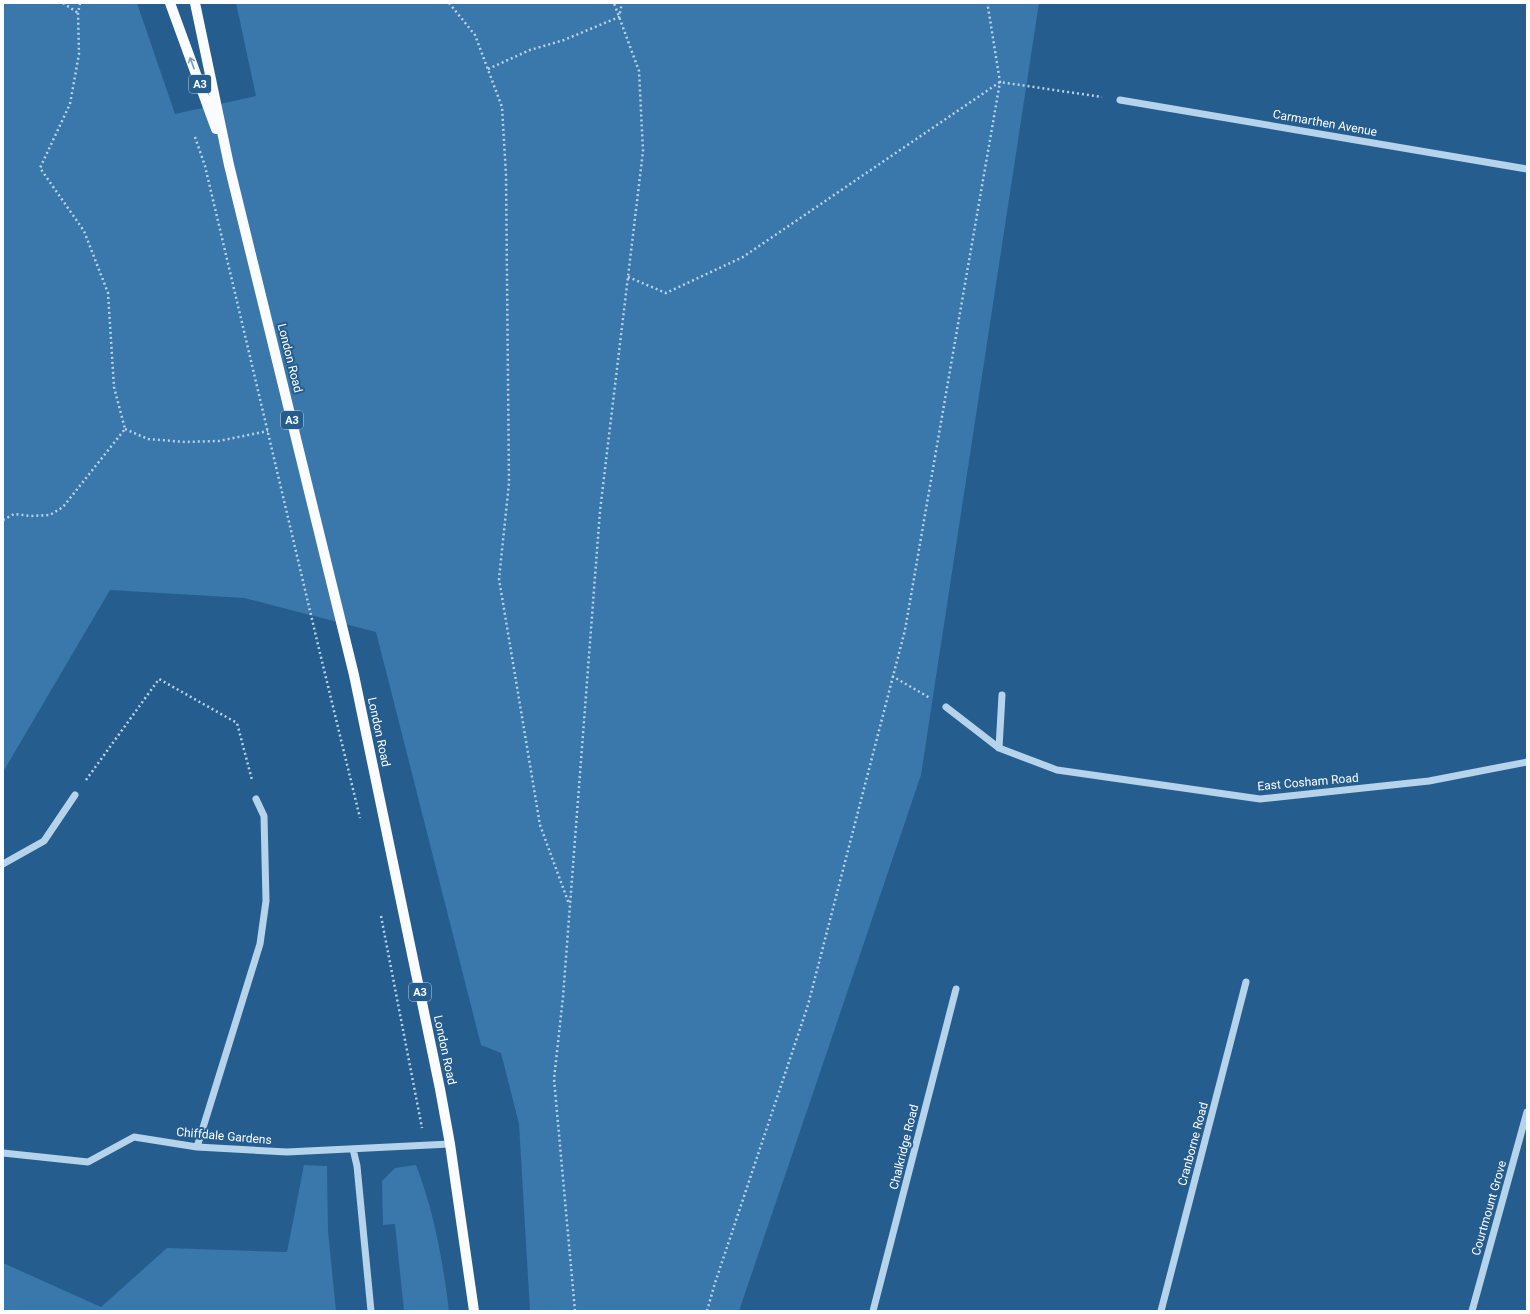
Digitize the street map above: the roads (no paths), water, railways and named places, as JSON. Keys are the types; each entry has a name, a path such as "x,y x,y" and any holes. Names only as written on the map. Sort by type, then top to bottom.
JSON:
{"main road":[{"name":"London Road","path":"170,3 229,165"},
{"name":"London Road","path":"195,3 229,165 354,675 440,1090 450,1144 474,1311"}],"street":[{"name":"Carmarthen Avenue","path":"1120,100 1527,168"},
{"path":"999,748 1002,696"},
{"name":"East Cosham Road","path":"946,707 999,748 1057,770 1260,799 1429,781 1527,762"},
{"path":"3,864 44,842 75,795"},
{"path":"196,1147 260,944 266,901 264,816 256,799"},
{"name":"Cranborne Road","path":"1161,1311 1246,982"},
{"name":"Chalkridge Road","path":"875,1310 956,989"},
{"name":"Courtmount Grove","path":"1472,1311 1527,1112"},
{"name":"Chiffdale Gardens","path":"3,1153 88,1162 134,1137 196,1147 287,1152 450,1144"},
{"path":"353,1149 357,1166 371,1311"}]}
